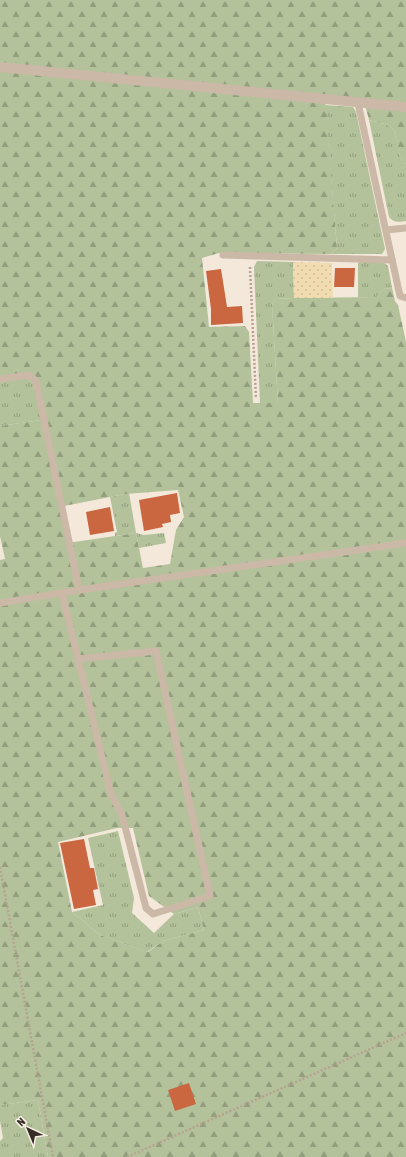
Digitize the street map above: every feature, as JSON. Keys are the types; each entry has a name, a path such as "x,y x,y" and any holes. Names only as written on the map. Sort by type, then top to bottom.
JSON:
{"street":[{"path":"0,67 406,108"}],"lane":[{"path":"358,103 400,296 406,298"},
{"path":"386,230 406,228"},
{"path":"222,255 392,260"},
{"path":"0,379 29,375 36,381 79,590"},
{"path":"0,603 79,590 406,543"},
{"path":"62,593 78,659 111,794 122,815 146,908 153,914 210,896 156,651 78,659"}],"path":[{"path":"249,256 256,399"},
{"path":"0,867 53,1157"},
{"path":"127,1157 406,1033"}],"green space":[{"path":"0,0 406,0 406,164 401,161 394,130 388,125 369,120 364,101 325,98 337,248 331,254 219,253 202,258 209,327 245,326 249,332 253,403 278,403 272,305 275,299 377,297 383,289 392,288 395,301 398,305 406,342 406,1157 48,1157 38,1100 0,1105 0,560 5,559 0,536 0,426 41,420 34,384 27,378 0,382","holes":["178,490 184,517 176,530 170,564 143,568 136,533 67,543 59,507 125,494","117,828 133,828 149,896 174,914 198,907 204,930 163,941 148,952 100,935 72,912 58,842"]},
{"path":"325,105 353,107 356,112 385,249 382,254 331,254 337,248"},
{"path":"369,120 388,125 394,130 401,160 406,164 406,221 396,222 389,217"},
{"path":"257,261 293,262 294,298 275,299 272,305 278,403 260,403 254,267"},
{"path":"358,262 383,262 388,266 392,288 383,289 377,297 358,297"},
{"path":"27,378 34,384 41,420 0,426 0,382"},
{"path":"129,493 136,533 115,536 115,533 117,532 110,497"},
{"path":"136,533 144,535 164,533 166,543 139,548"},
{"path":"118,831 134,898 132,913 154,933 174,914 198,907 204,930 163,941 147,952 100,935 72,912 103,905 88,838"},
{"path":"38,1100 48,1157 0,1157 0,1141 3,1138 0,1121 0,1105"}],"sand":[{"path":"293,262 332,263 333,298 294,298"}],"building":[{"path":"335,268 355,268 354,287 334,287"},
{"path":"221,269 227,307 242,306 243,323 211,325 211,309 206,271"},
{"path":"177,493 180,513 170,515 171,522 162,524 163,527 144,531 139,500"},
{"path":"110,507 114,531 90,535 86,512"},
{"path":"84,839 90,868 94,868 98,889 93,890 96,905 74,909 60,843"},
{"path":"189,1083 196,1104 175,1111 168,1090"}]}
